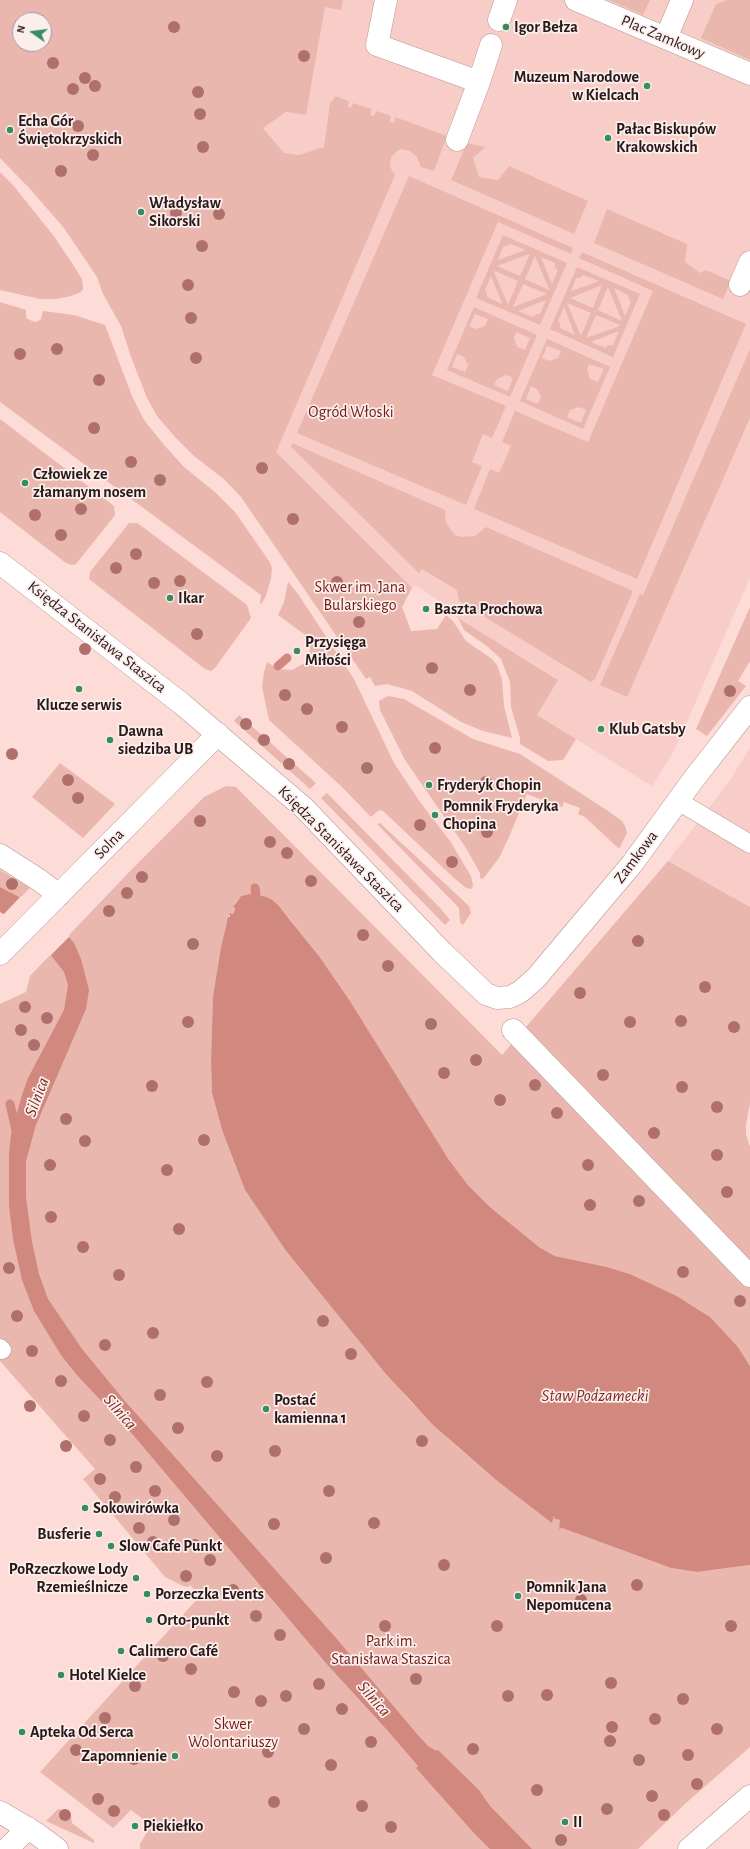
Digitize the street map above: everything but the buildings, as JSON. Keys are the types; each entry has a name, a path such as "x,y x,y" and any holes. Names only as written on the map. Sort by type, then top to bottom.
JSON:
{"street":[{"path":"386,0 377,44 479,82"},
{"name":"Plac Zamkowy","path":"576,0 750,74"},
{"path":"666,38 682,0"},
{"path":"457,140 491,45"},
{"path":"740,285 750,262"},
{"name":"Księdza Stanisława Staszica","path":"0,563 176,699 304,808 442,952 486,994 497,998 510,997"},
{"name":"Zamkowa","path":"510,997 520,992 536,978 593,912 632,864 750,707"},
{"name":"Solna","path":"5,949 218,734"},
{"path":"0,855 39,880 52,901"},
{"path":"513,1030 750,1276"},
{"path":"689,1849 750,1796"},
{"path":"0,1812 28,1828 57,1849"},
{"path":"7,1849 28,1828"}],"lane":[{"path":"678,801 750,844"}],"shaded area":[{"path":"326,0 750,0 750,578 675,749 652,786 537,715 557,679 458,618 448,611 450,608 415,585 412,588 276,452 299,155 283,153 263,127 286,112 306,115"},
{"path":"750,748 750,907 668,861 728,783"}],"green space":[{"path":"0,0 343,0 341,10 325,7 306,115 286,112 263,128 284,153 299,155 324,147 330,103 335,96 349,101 348,107 351,108 353,103 372,109 370,115 374,116 376,111 391,116 390,122 394,123 395,117 447,136 434,171 421,167 417,157 410,151 402,149 397,151 391,157 390,167 395,175 276,452 412,588 402,607 411,631 437,629 446,615 453,621 466,641 492,659 497,665 502,679 504,706 512,738 483,731 461,722 412,691 387,684 375,686 370,677 366,679 241,497 225,480 194,456 157,416 147,398 121,326 103,294 97,277 64,228 30,189 0,158"},
{"path":"609,0 650,0 643,15"},
{"path":"728,0 750,0 750,60 701,38 716,4"},
{"path":"467,143 485,147 473,158 479,177 498,180 509,166 588,201 574,234 451,180"},
{"path":"0,172 13,185 53,235 72,263 82,279 83,289 81,292 56,299 40,299 0,290"},
{"name":"Ogród Włoski","path":"409,176 573,248 571,254 498,222 432,375 506,406 492,438 483,434 472,462 482,466 466,505 297,433"},
{"path":"607,209 687,244 685,262 700,273 706,270 731,281 723,299 594,243"},
{"path":"503,235 567,263 540,325 476,298","holes":["511,244 526,250 498,260 503,247","529,254 530,254 520,276 497,266","535,256 549,289 525,279","541,257 555,263 555,268 558,270 552,284","495,271 518,281 508,305 494,272","491,276 502,304 487,297 487,292 485,290","523,284 547,294 513,307","546,300 540,314 536,314 533,317 518,311"]},
{"path":"582,252 746,324 637,579 474,509 490,469 499,473 511,446 502,442 515,411 588,442 653,291 579,258"},
{"path":"577,267 640,294 613,357 550,329","holes":["583,275 599,281 571,291 576,278 580,278","602,285 593,308 570,298","608,287 622,321 598,310","614,288 628,295 631,302 625,316","567,303 591,313 581,336","564,307 575,335 560,328 558,321","596,315 620,326 586,338","619,331 613,345 608,345 606,348 591,342"]},
{"name":"Skwer im. Jana Bularskiego","path":"0,302 26,310 26,318 32,321 37,322 41,319 43,311 74,315 105,325 132,396 144,420 184,467 215,492 235,512 269,561 272,568 271,579 265,598 261,604 261,595 0,402"},
{"path":"474,307 537,335 510,397 447,370","holes":["475,314 488,319 485,326 476,329 469,326","516,332 530,338 525,350 517,347 514,338","457,354 464,357 468,365 465,372 452,367","506,375 513,378 508,391 494,385 497,379"]},
{"path":"547,339 610,367 583,429 520,401","holes":["547,346 561,351 558,358 549,361 542,358","589,364 604,369 598,382 590,379 587,370","531,386 537,389 541,397 538,404 526,399","579,407 586,410 581,423 567,417 570,410"]},
{"path":"750,349 750,418 627,697 600,685 640,594 643,595"},
{"path":"0,419 114,506 115,515 76,564 72,565 66,563 0,512"},
{"path":"292,443 445,510 446,523 455,535 461,537 475,536 486,527 633,591 595,679 591,682 459,601 457,590 422,569 419,573 291,447"},
{"path":"129,523 137,523 140,525 247,605 251,618 215,668 211,671 205,669 89,579 90,572"},
{"name":"Skwer im. Jana Bularskiego","path":"288,582 298,594 354,679 394,763 420,802 450,841 471,876 473,885 472,889 466,888 454,878 383,811 379,810 371,817 342,787 269,720 262,687 267,662 278,669 292,670 305,663 310,650 310,642 304,634 278,615 284,602"},
{"path":"750,607 750,661 738,681 746,686 707,736 696,729"},
{"path":"458,618 558,680 537,715 576,739 563,760 548,761 520,744 520,738 511,707 510,682 501,659 488,647 464,630"},
{"path":"388,696 404,699 473,739 520,754 608,811 622,821 625,826 627,833 619,849 585,817 578,814 580,808 564,802 562,807 527,794 499,858 483,879 480,878 480,873 466,848 405,760 380,710 379,701"},
{"path":"239,715 316,783 310,789 234,721"},
{"path":"60,763 115,804 83,838 32,797"},
{"name":"Park im. Stanisława Staszica","path":"226,786 236,787 502,1055 668,861 750,907 750,1103 746,1125 746,1135 750,1147 750,1366 738,1347 710,1318 677,1296 630,1274 607,1267 555,1256 539,1247 490,1207 468,1185 449,1160 350,1001 319,956 289,918 271,899 255,897 255,895 250,894 241,896 235,903 233,914 230,913 226,925 213,996 211,1061 212,1093 222,1130 245,1190 286,1251 408,1399 454,1444 496,1480 552,1522 554,1516 555,1519 561,1520 562,1528 671,1568 697,1572 750,1565 750,1747 686,1803 638,1849 140,1849 140,1844 151,1825 131,1810 113,1828 40,1772 200,1596 190,1585 188,1587 183,1586 165,1577 83,1479 95,1469 0,1361 0,1004 26,992 30,976 133,868 204,797"},
{"path":"327,793 441,909 450,920 445,925 321,798"},
{"path":"380,823 469,906 471,913 463,925 460,922 459,908 377,824"},
{"path":"0,870 30,888 20,898 0,887"},
{"path":"58,1809 64,1810 71,1815 72,1823 94,1840 94,1843 46,1821"}],"water":[{"name":"Silnica","path":"0,887 38,907 56,922 74,943 81,959 89,990 86,1009 36,1125 26,1161 26,1197 32,1242 39,1274 48,1299 82,1349 124,1400 336,1638 417,1734 428,1746 436,1751 438,1750 479,1790 490,1806 532,1849 490,1849 473,1832 416,1768 418,1766 388,1731 325,1662 134,1436 76,1374 61,1355 34,1311 22,1280 13,1239 9,1206 9,1152 11,1134 28,1078 64,1010 68,985 64,972 40,941 22,925 0,912"},
{"name":"Staw Podzamecki","path":"250,894 256,895 256,897 263,896 271,899 278,905 319,956 350,1001 449,1160 468,1185 490,1207 539,1247 555,1256 607,1267 630,1274 677,1296 710,1317 738,1347 750,1366 750,1565 697,1572 671,1568 562,1528 559,1529 560,1520 555,1519 554,1516 552,1523 496,1480 433,1425 386,1374 286,1251 245,1190 222,1130 212,1093 211,1061 213,996 221,948 228,917 230,917 230,913 233,914 235,908 233,907 241,896"}],"pier":[{"path":"21,896 39,906 57,920 70,936 50,956 39,942 21,927 2,916"}],"waterway":[{"path":"278,666 287,658"},
{"path":"255,888 256,895"},
{"name":"Silnica","path":"10,1104 17,1135"}],"place":[{"name":"Igor Bełza","path":"506,27"},
{"name":"Muzeum Narodowe w Kielcach","path":"647,86"},
{"name":"Echa Gór Świętokrzyskich","path":"10,130"},
{"name":"Pałac Biskupów Krakowskich","path":"608,138"},
{"name":"Władysław Sikorski","path":"141,212"},
{"name":"Człowiek ze złamanym nosem","path":"25,483"},
{"name":"Ikar","path":"170,598"},
{"name":"Baszta Prochowa","path":"426,609"},
{"name":"Przysięga Miłości","path":"297,651"},
{"name":"Klucze serwis","path":"79,689"},
{"name":"Klub Gatsby","path":"601,729"},
{"name":"Dawna siedziba UB","path":"110,740"},
{"name":"Fryderyk Chopin","path":"429,785"},
{"name":"Pomnik Fryderyka Chopina","path":"435,815"},
{"name":"Postać kamienna 1","path":"266,1409"},
{"name":"Sokowirówka","path":"85,1508"},
{"name":"Busferie","path":"99,1534"},
{"name":"Slow Cafe Punkt","path":"111,1546"},
{"name":"PoRzeczkowe Lody Rzemieślnicze","path":"136,1578"},
{"name":"Porzeczka Events","path":"147,1594"},
{"name":"Pomnik Jana Nepomucena","path":"518,1596"},
{"name":"Orto-punkt","path":"149,1620"},
{"name":"Calimero Café","path":"121,1651"},
{"name":"Hotel Kielce","path":"61,1675"},
{"name":"Apteka Od Serca","path":"22,1732"},
{"name":"Zapomnienie","path":"175,1756"},
{"name":"II","path":"565,1822"},
{"name":"Piekiełko","path":"135,1826"}],"park label":[{"name":"Skwer Wolontariuszy","path":"233,1733"}]}
